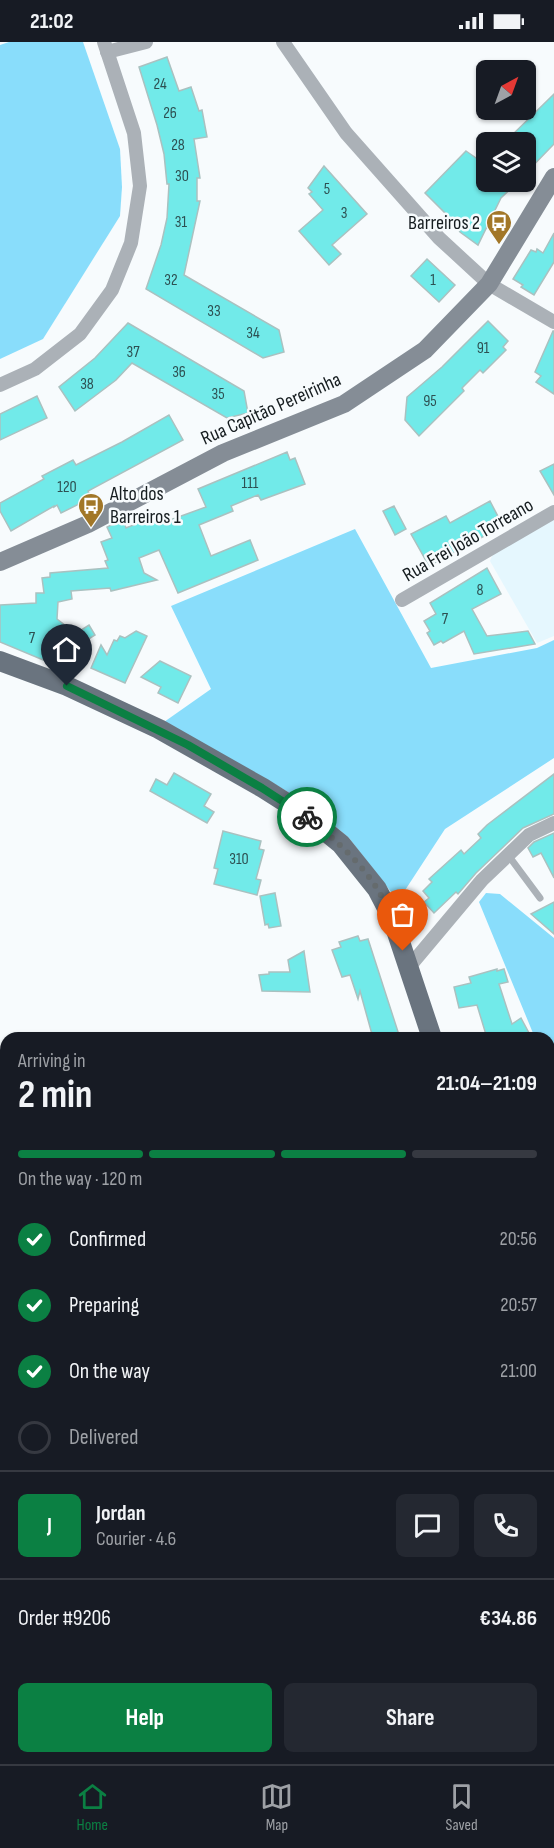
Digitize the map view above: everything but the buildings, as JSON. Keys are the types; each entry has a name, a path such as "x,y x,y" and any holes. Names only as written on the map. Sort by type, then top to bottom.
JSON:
{"main road":[{"path":"0,661 67,686 159,729 304,814 341,844 377,889 392,918 430,1032"}],"street":[{"path":"0,385 35,369 81,334 112,290 132,243 140,186 134,134 106,47 146,42"},
{"path":"284,42 346,133 439,238 489,284 554,322"},
{"name":"Rua Capitão Pereirinha","path":"0,562 88,524 223,453 344,404 425,350 489,284 554,177"},
{"name":"Rua Frei João Torreano","path":"402,600 554,512"},
{"path":"409,967 482,880 529,835 554,823"}],"lane":[{"path":"508,855 540,898"}],"shaded area":[{"path":"9,42 83,42 120,149 122,187 120,216 43,339 0,359 0,45"},
{"path":"554,518 554,636 537,643 490,561 493,554"},
{"path":"355,529 431,668 537,648 554,640 554,758 445,829 398,901 349,838 311,806 164,722 211,689 171,606"},
{"path":"486,893 500,894 554,938 554,1032 533,1032 479,902"}],"way so far":[{"path":"307,817 341,844 377,889 392,918 403,951"}],"place":[{"name":"Barreiros 2","path":"499,246"},
{"name":"Alto dos Barreiros 1","path":"91,529"}],"route":[{"path":"67,686 159,729 262,788 307,817"}]}
